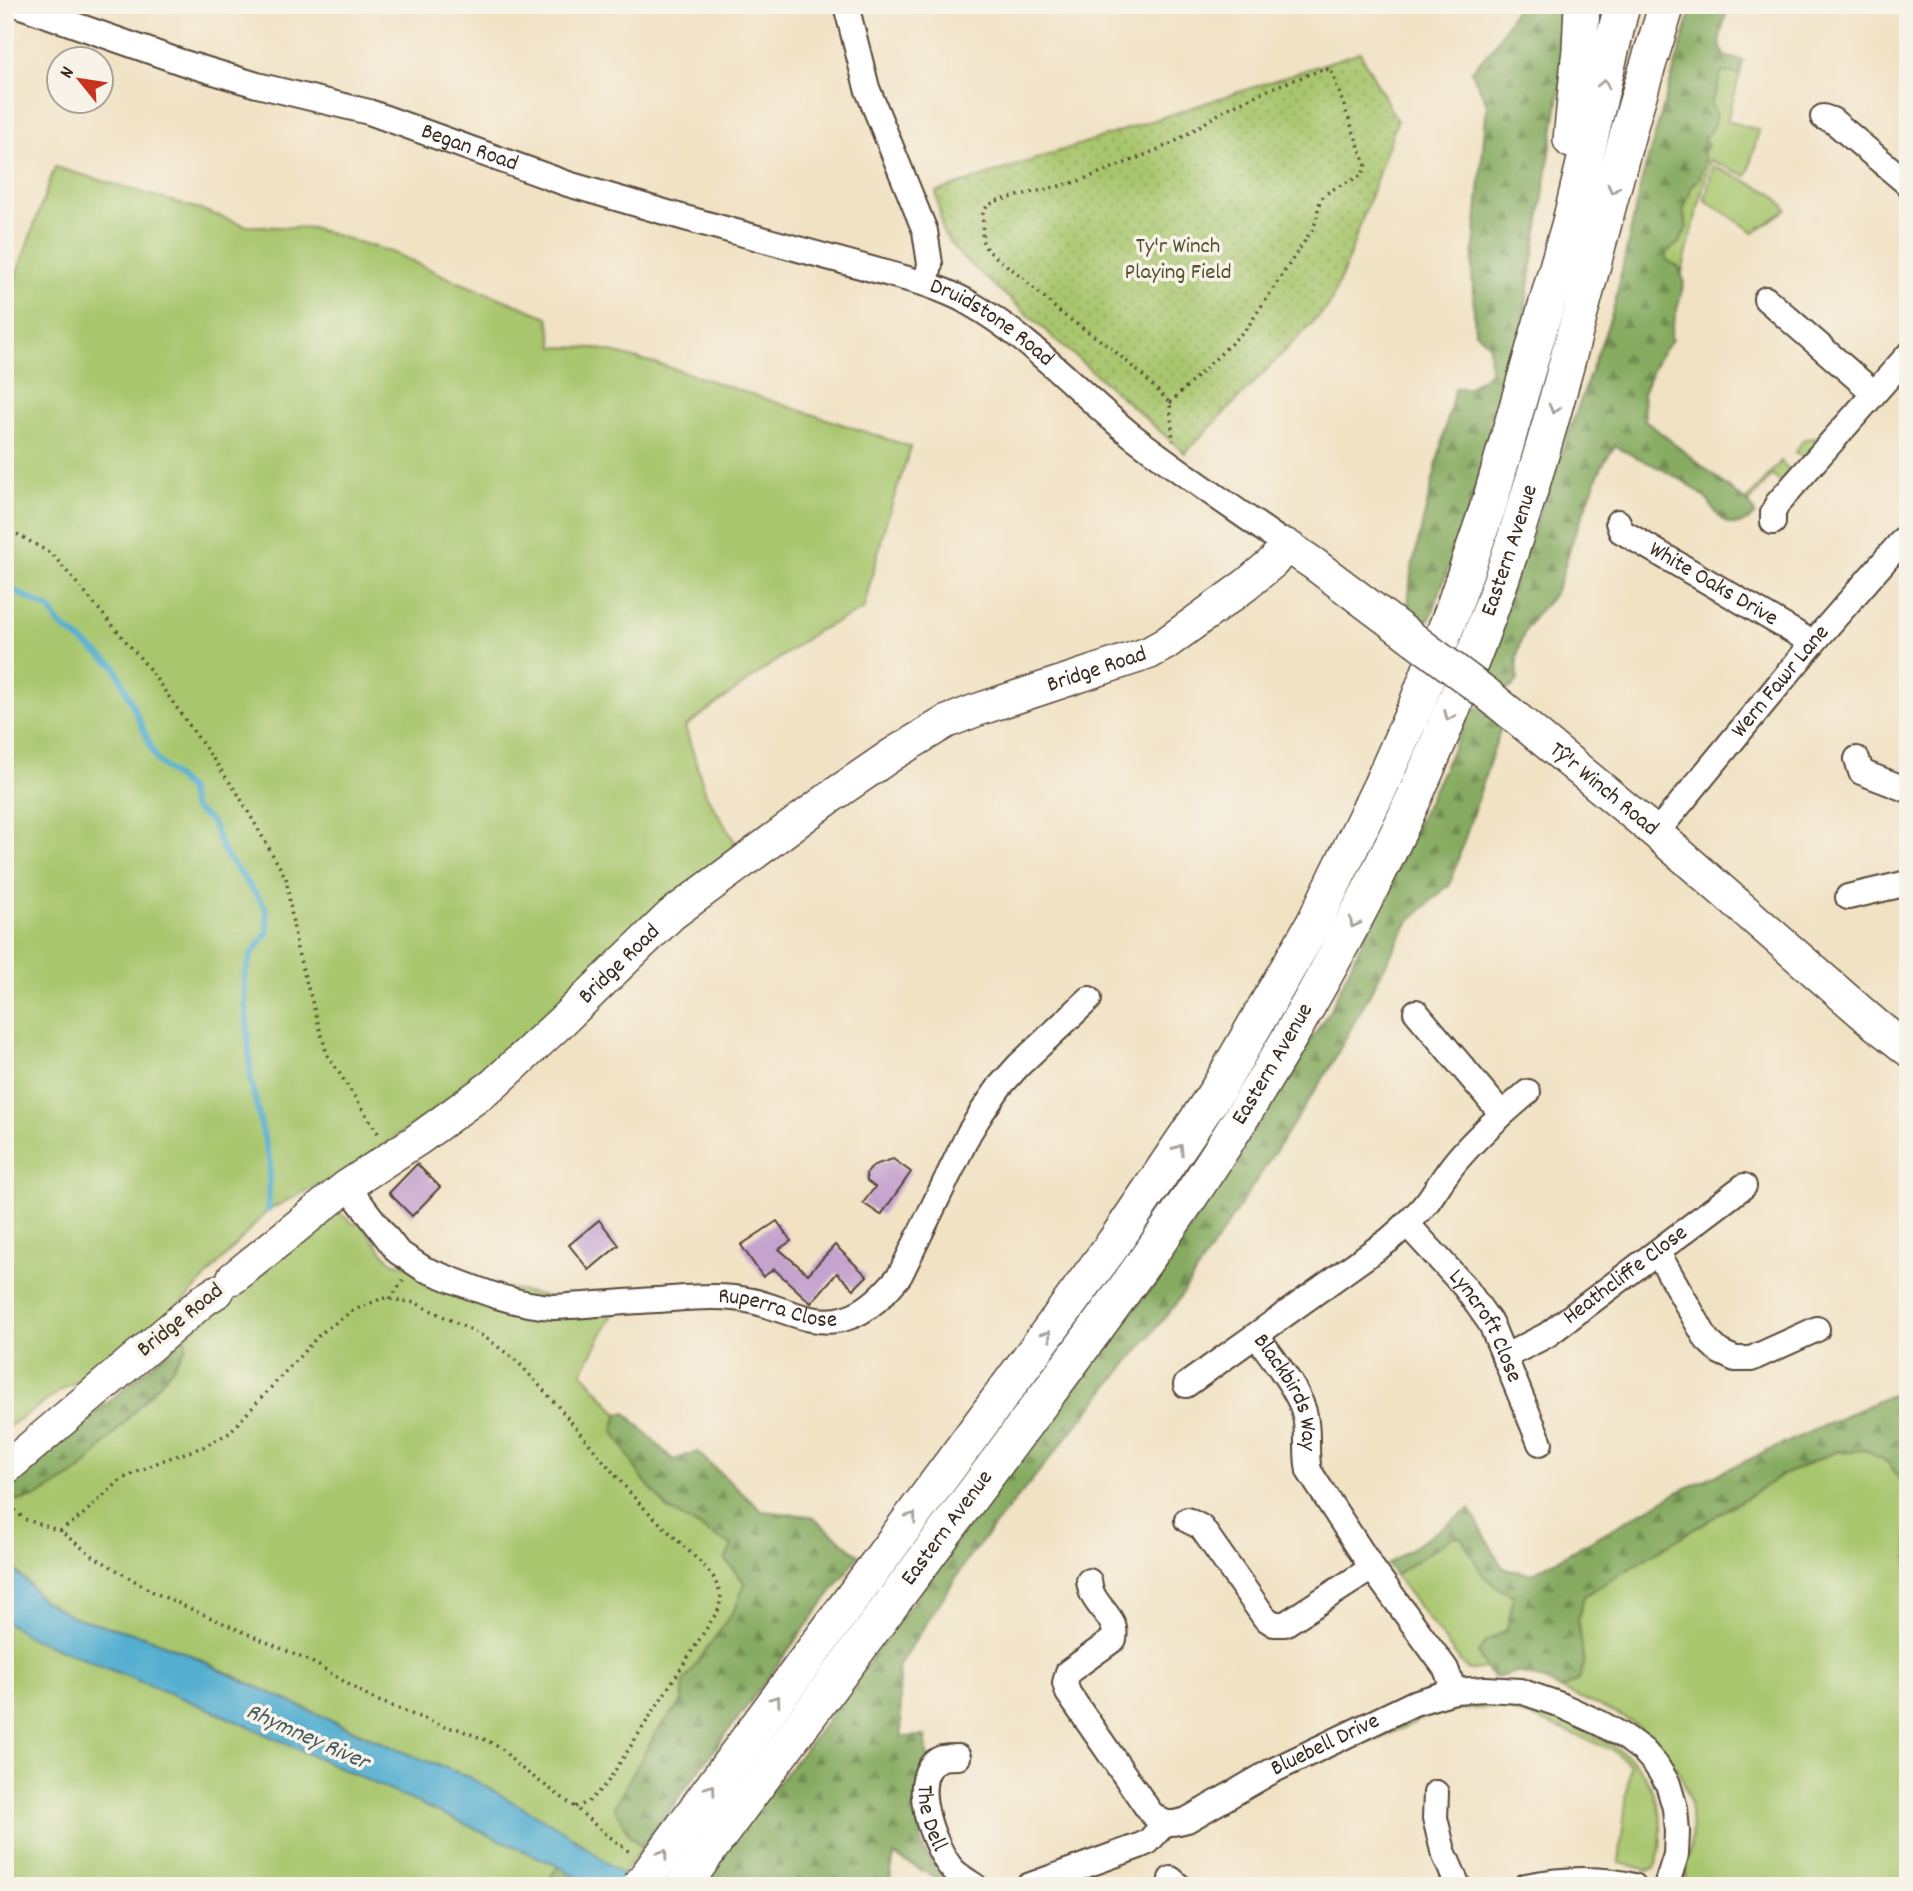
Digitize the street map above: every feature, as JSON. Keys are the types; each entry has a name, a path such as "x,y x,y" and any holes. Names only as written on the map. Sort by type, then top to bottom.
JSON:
{"highway":[{"path":"1551,293 1575,112 1582,5"},
{"path":"1551,293 1586,160 1622,5"},
{"path":"1631,123 1656,5"},
{"path":"1631,123 1667,5"},
{"name":"Eastern Avenue","path":"683,1886 1058,1380 1188,1198 1231,1134 1314,997 1416,795 1486,622 1523,513 1557,399 1631,123"},
{"name":"Eastern Avenue","path":"640,1871 686,1823 1114,1243 1218,1089 1281,984 1347,857 1416,706 1490,501 1551,293"}],"main road":[{"name":"Tŷ'r Winch Road","path":"1286,545 1486,692 1656,833 1908,1050"},
{"name":"Bridge Road","path":"5,1469 204,1300 346,1186 493,1085 671,915 832,796 946,722 1149,653 1246,585 1273,562 1286,545"}],"street":[{"name":"Began Road","path":"18,5 181,62 257,85 369,112 568,184 926,284"},
{"name":"Druidstone Road","path":"846,5 867,89 925,231 930,264 926,284 970,303 1021,339 1130,434 1286,545"},
{"path":"1824,117 1832,120 1908,184"},
{"path":"1766,299 1874,393"},
{"path":"1773,522 1777,504 1908,355"},
{"name":"White Oaks Drive","path":"1618,522 1620,531 1813,643"},
{"name":"Wern Fawr Lane","path":"1656,833 1813,643 1908,534"},
{"path":"1857,759 1861,772 1908,790"},
{"path":"1848,897 1908,883"},
{"name":"Ruperra Close","path":"346,1186 398,1252 411,1262 531,1306 554,1307 707,1296 755,1301 805,1318 826,1321 845,1318 874,1302 900,1275 969,1133 1000,1086 1088,999"},
{"path":"1416,1012 1502,1114"},
{"name":"Blackbirds Way","path":"1454,1691 1446,1669 1372,1568 1309,1471 1305,1456 1305,1413 1298,1397 1257,1336 1407,1224 1426,1203 1455,1162 1502,1114 1528,1092"},
{"name":"Heathcliffe Close","path":"1504,1357 1547,1335 1744,1186"},
{"name":"Lyncroft Close","path":"1407,1224 1446,1264 1492,1324 1540,1443"},
{"path":"1658,1253 1707,1340 1720,1352 1735,1359 1751,1359 1817,1329"},
{"path":"1186,1385 1257,1336"},
{"path":"1187,1520 1201,1527 1265,1618 1274,1624 1285,1624 1372,1568"},
{"path":"1028,1886 1148,1842 1165,1823 1150,1812 1068,1693 1065,1683 1068,1671 1114,1639 1116,1631 1092,1593 1089,1581"},
{"name":"Bluebell Drive","path":"1165,1823 1174,1824 1187,1820 1284,1765 1414,1703 1454,1691 1520,1691 1600,1723 1625,1737 1657,1765 1668,1784 1675,1808 1677,1832 1676,1855 1666,1886"},
{"name":"The Dell","path":"958,1757 942,1758 931,1767 924,1782 924,1806 936,1841 951,1868 975,1886"},
{"path":"1436,1793 1435,1818 1443,1850 1458,1886"},
{"path":"1526,1886 1550,1881 1598,1880 1634,1886"}],"path":[{"path":"1170,402 1247,328 1318,220 1324,194 1363,175 1366,166 1331,70 1324,69 1265,91 1228,108 1173,143 1128,162 1076,182 996,201 987,206 983,214 982,240 987,250 1062,314 1110,347 1170,402 1174,443"},
{"path":"5,527 52,554 148,666 238,794 286,878 297,949 327,1054 394,1155"},
{"path":"390,1299 409,1273"},
{"path":"60,1531 80,1517 122,1479 161,1461 204,1447 229,1433 321,1333 355,1310 383,1298 416,1303 485,1337 518,1362 637,1502 714,1578 721,1595 719,1609 607,1783 587,1803 575,1807"},
{"path":"5,1500 24,1518 60,1531 93,1556 155,1593 316,1664 369,1697 444,1727 458,1729 502,1749 517,1765 575,1807 629,1852 640,1871"}],"green space":[{"path":"1516,5 1567,5 1563,69 1526,305 1509,383 1462,530 1430,619 1416,623 1408,608 1411,572 1455,388 1469,388 1490,372 1489,344 1475,332 1472,270 1487,104 1471,71 1493,48"},
{"path":"1693,5 1728,5 1719,43 1724,56 1743,61 1740,74 1722,72 1711,103 1715,113 1714,122 1703,139 1707,143 1707,148 1702,151 1705,160 1683,212 1687,227 1680,242 1667,252 1667,260 1680,268 1684,282 1670,337 1672,340 1657,359 1643,393 1645,420 1751,506 1755,514 1742,524 1726,522 1705,498 1685,482 1615,446 1595,481 1556,590 1522,637 1517,663 1518,680 1511,688 1500,692 1486,681 1489,652 1613,311 1641,183"},
{"name":"Ty'r Winch Playing Field","path":"1360,52 1397,121 1329,306 1185,453 961,256 943,233 936,192"},
{"path":"1722,72 1740,74 1727,121 1759,130 1747,176 1710,160 1682,272 1667,260 1667,252 1680,242 1687,227 1683,212 1705,160 1702,139 1711,131 1711,103"},
{"path":"1713,166 1772,193 1787,209 1754,232 1705,200"},
{"path":"55,167 199,209 247,226 312,228 394,253 451,279 548,317 554,347 596,348 669,367 911,447 886,522 863,610 817,631 685,727 706,794 741,852 526,1045 348,1170 268,1210 184,1301 116,1357 5,1429 5,307"},
{"path":"1825,437 1803,458 1795,452 1804,439"},
{"path":"1781,461 1791,472 1783,485 1772,475 1748,504 1745,502"},
{"path":"1473,706 1488,712 1502,724 1450,884 1409,921 1329,1069 1175,1305 970,1556 898,1667 902,1737 925,1736 929,1764 918,1793 922,1847 945,1883 894,1855 889,1886 705,1886 730,1842 811,1742 1037,1430 1151,1289 1330,1010"},
{"path":"333,1213 340,1213 354,1224 361,1223 392,1262 614,1312 582,1372 618,1414 613,1430 668,1509 732,1546 725,1560 745,1583 736,1607 684,1682 682,1702 657,1731 614,1807 630,1836 642,1847 622,1874 564,1831 408,1754 191,1655 146,1637 74,1617 42,1600 5,1562 5,1492 18,1501 38,1496 80,1471 166,1376 186,1348 186,1336"},
{"path":"186,1336 186,1348 166,1376 80,1471 38,1496 18,1501 5,1492 5,1490"},
{"path":"1891,1395 1908,1397 1908,1493 1889,1463 1866,1450 1835,1452 1785,1474 1584,1596 1578,1618 1584,1665 1579,1679 1562,1690 1517,1672 1494,1678 1487,1671 1478,1653 1485,1642 1507,1630 1514,1596 1495,1586 1483,1575 1462,1538 1454,1536 1395,1575 1387,1565 1470,1509 1501,1565 1506,1569 1531,1574 1680,1491"},
{"path":"626,1413 673,1460 697,1452 762,1511 811,1516 859,1555 642,1847 630,1836 614,1807 657,1731 682,1702 684,1682 736,1607 745,1583 725,1560 732,1546 668,1509 641,1477 613,1430 618,1414"},
{"path":"1866,1450 1889,1463 1908,1493 1908,1886 1686,1886 1691,1812 1688,1797 1676,1769 1657,1744 1633,1723 1562,1690 1579,1679 1584,1665 1578,1618 1584,1596 1785,1474 1835,1452"},
{"path":"1454,1536 1462,1538 1483,1575 1495,1586 1514,1596 1507,1630 1486,1642 1478,1653 1486,1668 1469,1671 1395,1575"},
{"path":"5,1621 29,1637 209,1709 558,1866 545,1886 5,1886"},
{"path":"1477,1702 1523,1708 1558,1720 1610,1744 1635,1763 1645,1776 1659,1809 1660,1847 1654,1868 1648,1870 1619,1863 1630,1765 1612,1750 1540,1720 1500,1708 1466,1709 1424,1718 1377,1740 1363,1743 1433,1712"},
{"path":"558,1866 575,1875 584,1886 545,1886"}],"water":[{"name":"Rhymney River","path":"5,1562 42,1600 74,1617 146,1637 191,1655 354,1731 467,1776 564,1831 622,1874 630,1886 584,1886 575,1875 558,1866 209,1709 29,1637 5,1621"}],"building":[{"path":"893,1159 911,1172 881,1215 863,1203 875,1187 867,1181 866,1174 874,1165"},
{"path":"417,1164 440,1187 412,1216 389,1193"},
{"path":"599,1220 619,1245 589,1270 569,1245"},
{"path":"777,1221 791,1241 779,1249 808,1274 835,1245 867,1276 854,1289 837,1273 811,1303 774,1269 763,1277 741,1245"}],"waterway":[{"path":"5,586 50,609 59,624 115,666 157,760 188,789 193,808 212,822 223,851 266,908 268,932 251,955 244,978 251,1082 270,1163 268,1210"}]}
